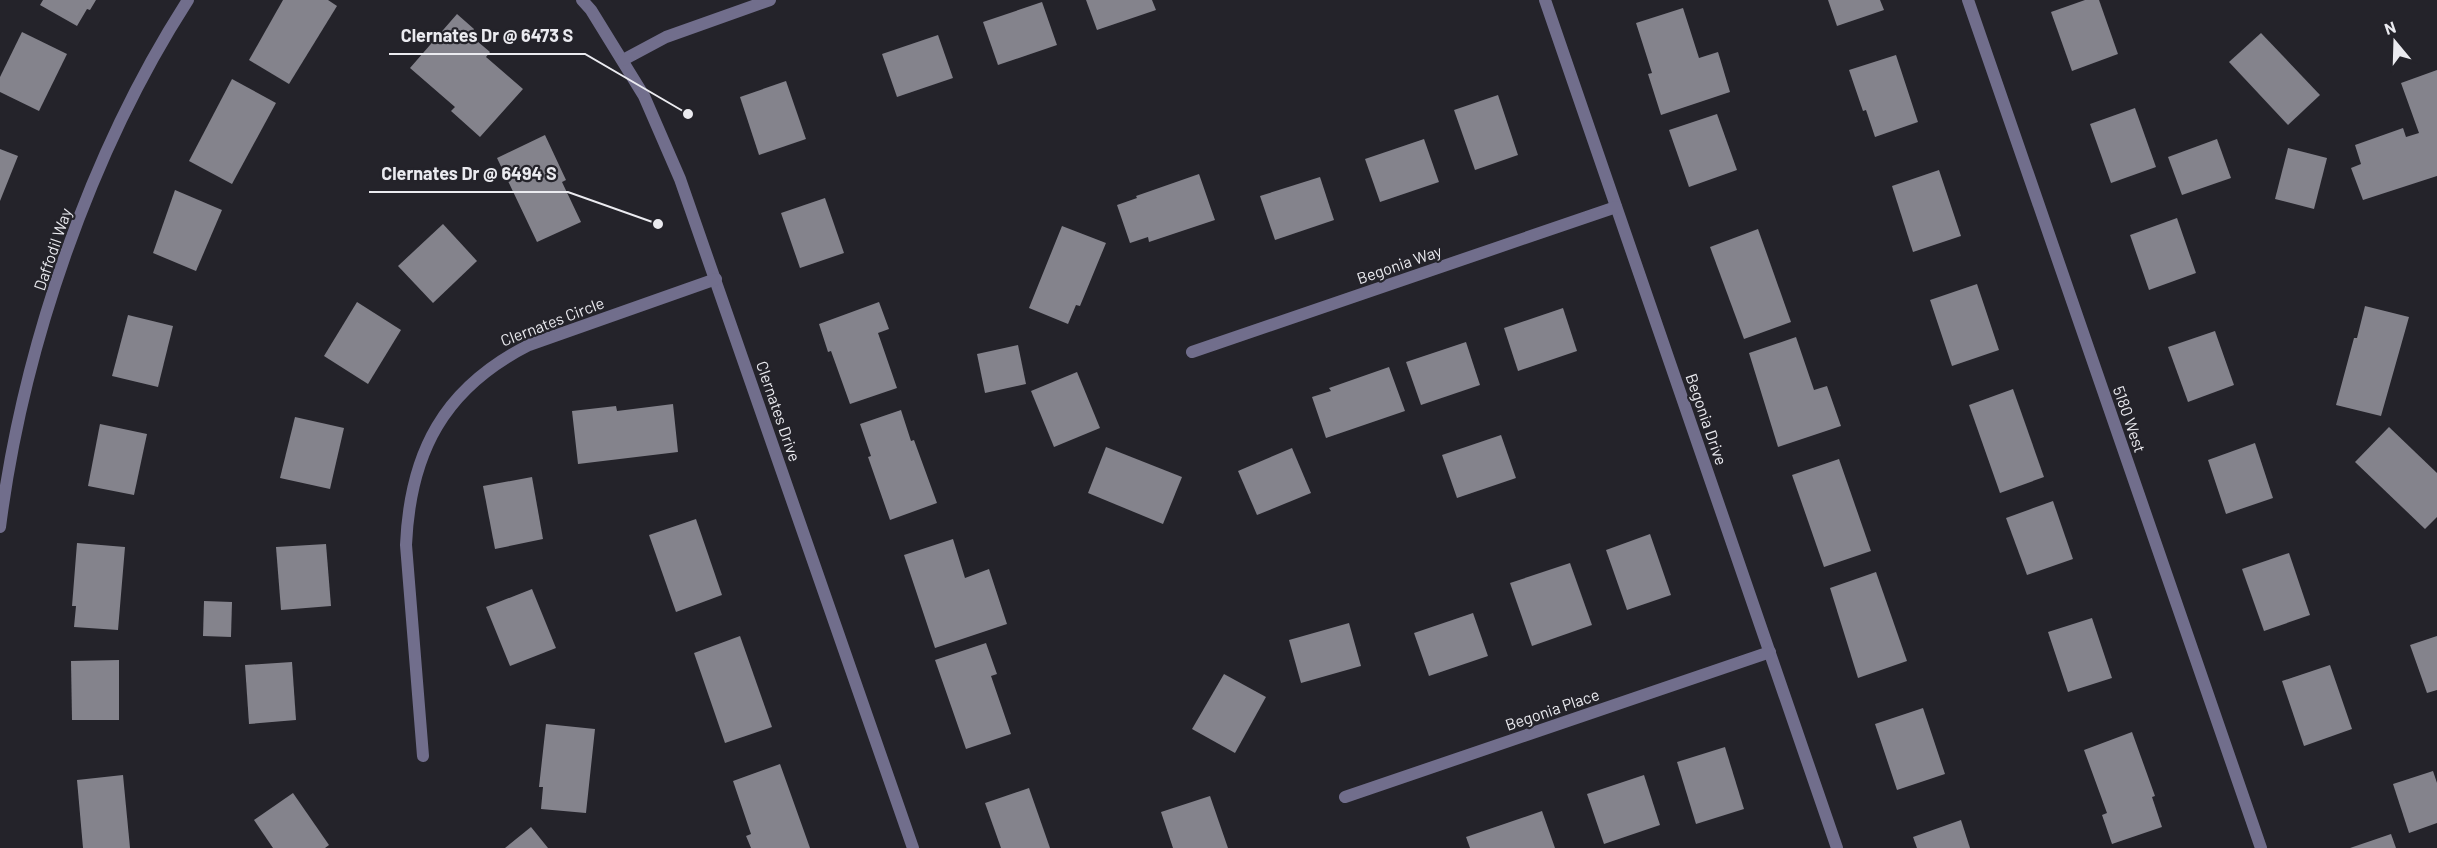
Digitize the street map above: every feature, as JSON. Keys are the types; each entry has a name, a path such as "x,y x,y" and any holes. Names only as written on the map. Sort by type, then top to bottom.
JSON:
{"street":[{"name":"Daffodil Way","path":"0,527 15,437 64,257 115,135 145,73 188,0"},
{"name":"Clernates Drive","path":"582,0 623,60 663,137 716,279 913,848"},
{"path":"623,60 677,33 770,0"},
{"name":"Begonia Drive","path":"1545,0 1837,848"},
{"name":"5180 West","path":"1968,0 2261,848"},
{"name":"Begonia Way","path":"1192,352 1616,207"},
{"name":"Clernates Circle","path":"423,756 406,546 412,486 422,455 437,425 456,399 478,377 501,359 529,345 716,279"},
{"name":"Begonia Place","path":"1345,796 1770,652"}],"building":[{"path":"43,0 96,0 90,10 87,9 77,26 40,5"},
{"path":"283,0 328,0 337,6 289,84 249,60"},
{"path":"1086,0 1152,0 1156,10 1097,30"},
{"path":"1828,0 1880,0 1884,10 1837,26"},
{"path":"2085,0 2099,0 2118,54 2072,71 2051,12"},
{"path":"1042,2 1057,45 998,65 983,22"},
{"path":"1683,8 1699,58 1718,52 1730,92 1661,115 1648,74 1652,73 1636,23"},
{"path":"457,14 474,29 478,37 477,41 490,52 486,57 523,89 480,137 451,111 455,107 410,68"},
{"path":"22,32 67,54 39,111 0,92 0,77"},
{"path":"2261,33 2320,95 2288,125 2229,62"},
{"path":"938,35 953,78 897,97 882,54"},
{"path":"1896,55 1918,122 1875,137 1849,70"},
{"path":"2437,70 2437,176 2363,200 2351,168 2361,164 2355,145 2403,128 2406,137 2419,133 2401,83"},
{"path":"232,79 276,103 232,184 189,161"},
{"path":"786,81 806,139 759,155 740,97"},
{"path":"1498,95 1518,155 1475,170 1454,110"},
{"path":"2135,108 2156,167 2111,183 2090,124"},
{"path":"1717,114 1737,170 1689,187 1669,130"},
{"path":"545,135 566,180 562,182 581,222 537,242 497,158"},
{"path":"1424,139 1439,182 1380,202 1365,159"},
{"path":"2217,139 2231,178 2182,195 2168,157"},
{"path":"2288,148 2327,158 2314,209 2275,199"},
{"path":"0,149 18,156 0,201"},
{"path":"1939,170 1961,236 1913,252 1892,186"},
{"path":"1199,174 1215,220 1149,242 1148,237 1130,243 1117,205"},
{"path":"1320,177 1334,220 1275,240 1260,196"},
{"path":"175,190 222,210 196,271 153,253"},
{"path":"825,198 844,253 800,268 781,213"},
{"path":"2177,218 2196,273 2149,290 2130,235"},
{"path":"443,224 477,261 433,303 398,266"},
{"path":"1062,226 1106,243 1080,306 1076,305 1068,324 1029,308"},
{"path":"1758,229 1791,322 1744,339 1710,247"},
{"path":"1977,284 1999,350 1952,366 1930,300"},
{"path":"357,302 401,330 368,384 324,356"},
{"path":"879,302 889,329 878,333 897,388 850,404 819,324"},
{"path":"2365,306 2409,317 2381,416 2336,405"},
{"path":"1563,308 1577,351 1518,371 1504,328"},
{"path":"128,315 173,326 158,387 112,376"},
{"path":"2215,331 2234,385 2188,402 2168,347"},
{"path":"1796,337 1814,390 1827,386 1841,426 1778,447 1749,353"},
{"path":"1466,342 1480,385 1421,405 1406,362"},
{"path":"1018,345 1026,384 985,393 977,354"},
{"path":"1389,367 1405,411 1326,438 1312,397 1331,391 1329,388"},
{"path":"1077,372 1100,428 1054,447 1031,391"},
{"path":"2013,389 2044,477 2000,493 1969,405"},
{"path":"673,404 678,452 578,464 572,411 616,406 617,411"},
{"path":"901,410 911,441 914,440 937,503 890,520 868,457 871,456 860,424"},
{"path":"295,417 344,428 330,489 280,478"},
{"path":"100,424 147,434 134,495 88,486"},
{"path":"2389,427 2437,473 2437,517 2425,529 2355,462"},
{"path":"1501,435 1516,478 1457,498 1442,455"},
{"path":"2255,443 2273,498 2226,514 2208,460"},
{"path":"1106,447 1182,477 1163,524 1088,493"},
{"path":"1292,448 1311,493 1257,515 1238,471"},
{"path":"1839,459 1871,551 1824,567 1792,475"},
{"path":"532,477 543,539 495,549 483,486"},
{"path":"2053,501 2073,559 2027,575 2006,518"},
{"path":"696,519 722,595 676,612 649,535"},
{"path":"1650,534 1671,595 1627,610 1606,550"},
{"path":"953,539 965,578 989,569 1007,624 935,648 904,555"},
{"path":"77,543 125,547 118,630 74,627 76,606 72,606"},
{"path":"326,544 331,606 281,610 276,547"},
{"path":"2289,553 2310,615 2264,631 2242,569"},
{"path":"1570,563 1592,625 1532,646 1510,583"},
{"path":"1876,572 1907,661 1858,678 1830,588"},
{"path":"532,589 556,648 510,666 486,607"},
{"path":"204,601 232,602 231,637 203,636"},
{"path":"1473,613 1488,656 1429,676 1414,633"},
{"path":"2092,618 2112,678 2068,692 2048,632"},
{"path":"1349,623 1361,666 1301,683 1289,640"},
{"path":"740,636 772,727 725,743 694,653"},
{"path":"2437,636 2437,690 2427,693 2410,645"},
{"path":"986,643 997,674 991,676 1011,734 966,749 935,660"},
{"path":"119,660 119,720 72,720 71,661"},
{"path":"292,662 296,720 249,724 245,665"},
{"path":"2330,665 2352,729 2304,746 2282,681"},
{"path":"1224,674 1266,697 1235,753 1192,729"},
{"path":"1923,708 1945,774 1897,790 1875,724"},
{"path":"546,724 595,729 586,813 541,809 543,787 539,787"},
{"path":"2132,732 2155,796 2152,797 2162,827 2112,844 2102,815 2107,813 2084,750"},
{"path":"1725,747 1744,809 1696,824 1677,762"},
{"path":"780,764 810,848 751,848 746,836 751,834 733,781"},
{"path":"2433,771 2437,783 2437,823 2409,833 2393,784"},
{"path":"123,775 130,848 83,848 77,780"},
{"path":"1644,775 1660,825 1604,844 1587,794"},
{"path":"1029,788 1050,848 1001,848 985,803"},
{"path":"293,793 329,845 325,848 273,848 254,820"},
{"path":"1210,796 1228,848 1173,848 1161,812"},
{"path":"1542,811 1555,848 1470,848 1466,837"},
{"path":"1961,820 1970,848 1917,848 1913,837"},
{"path":"531,827 548,848 505,848"},
{"path":"2391,834 2396,848 2350,848"}],"place":[{"name":"Clernates Dr @ 6473 S","path":"688,114"},
{"name":"Clernates Dr @ 6494 S","path":"658,224"}]}
